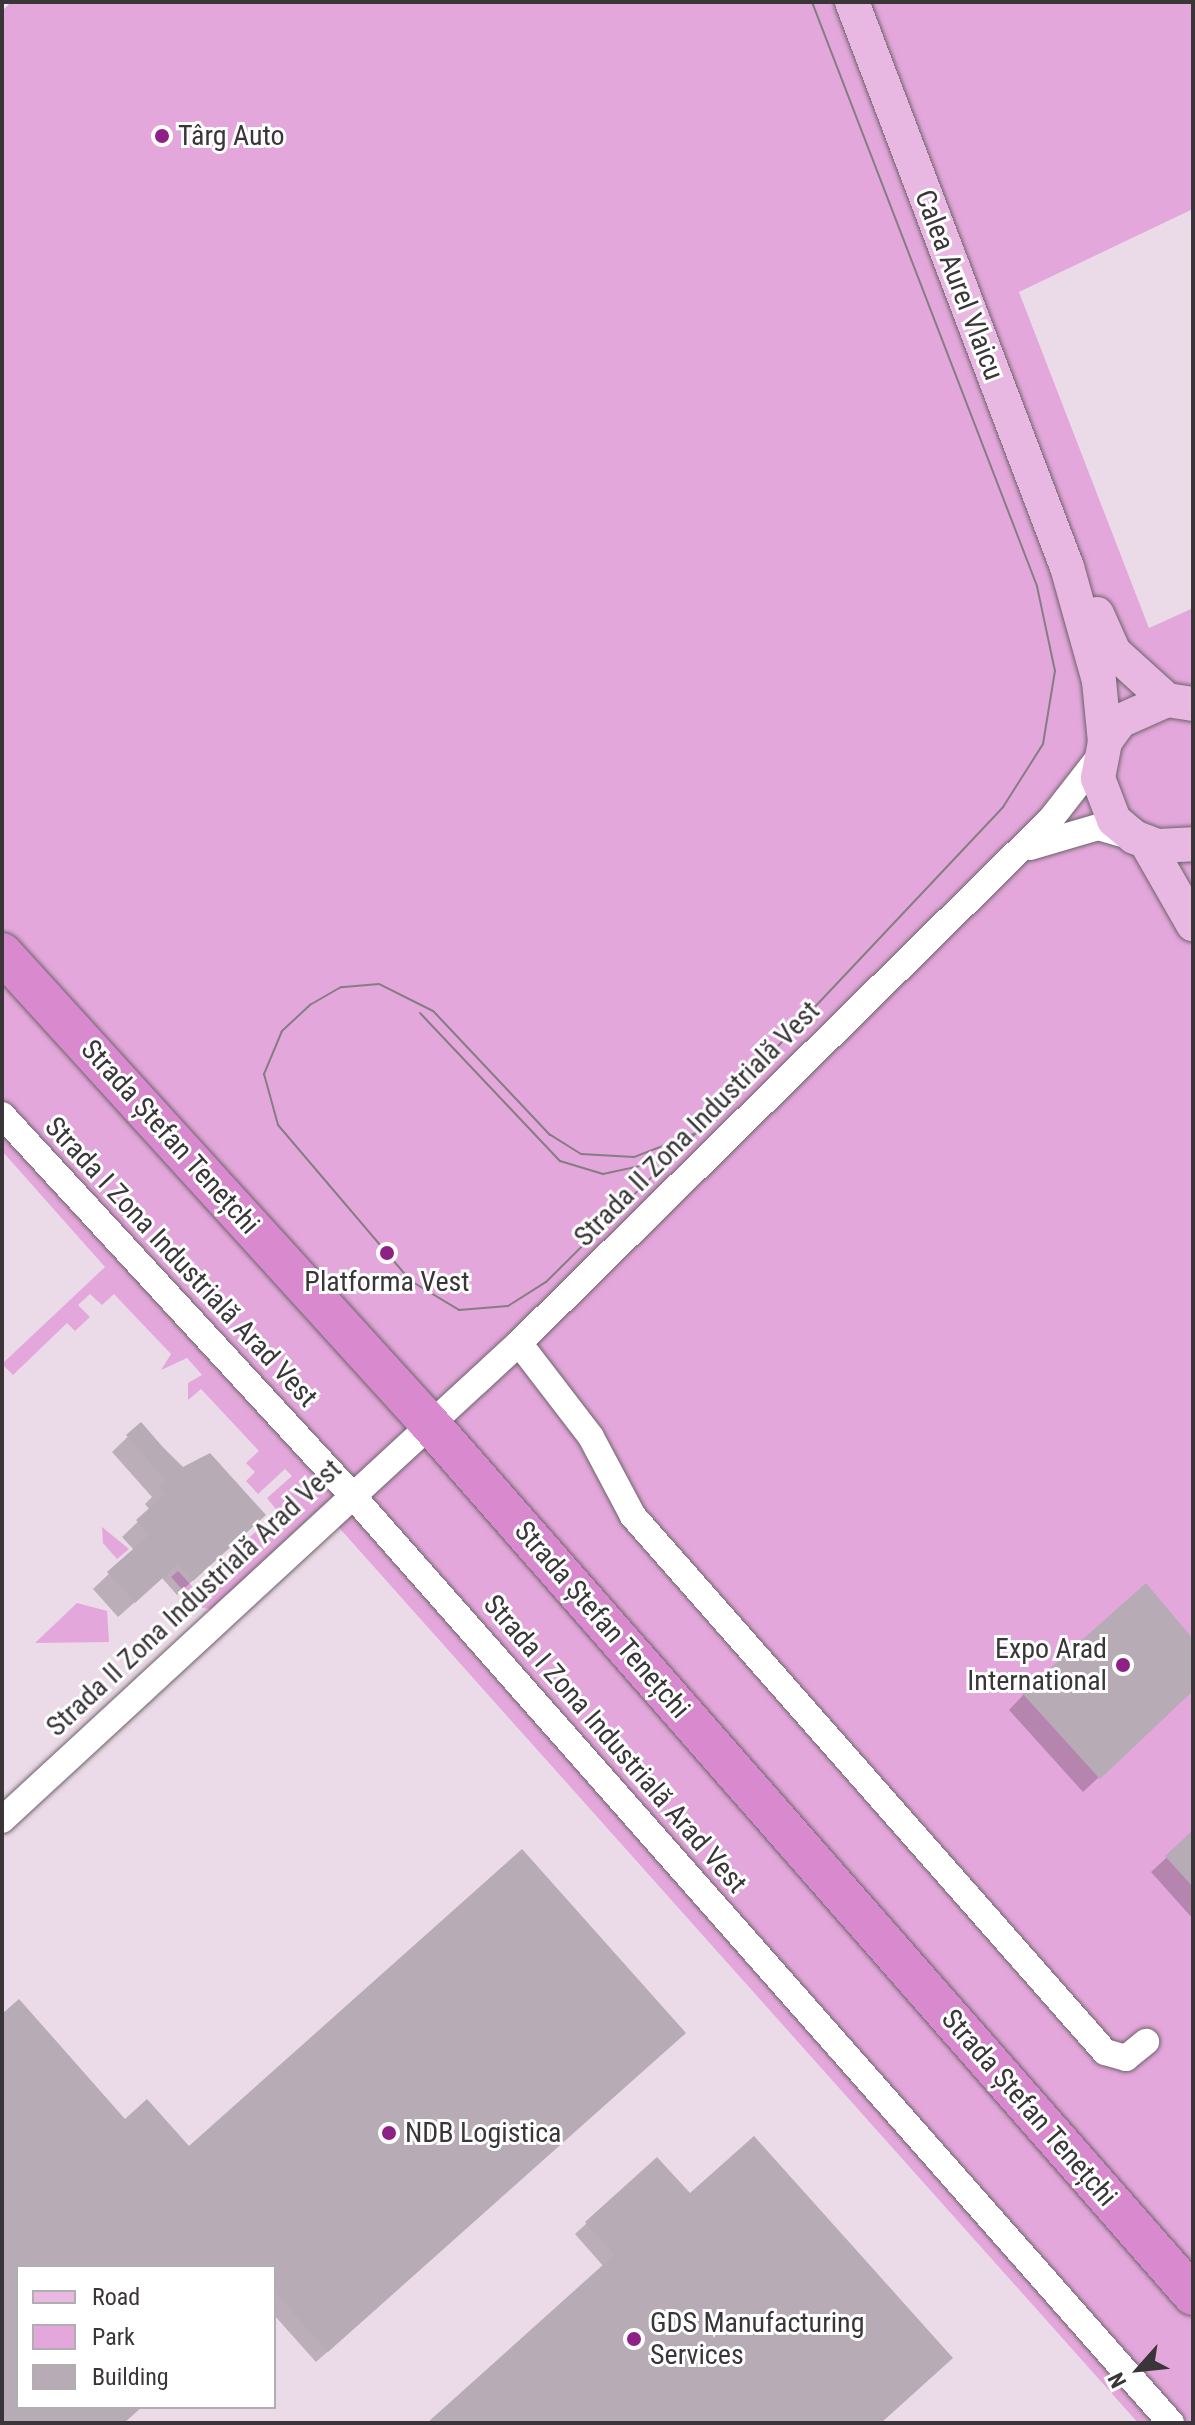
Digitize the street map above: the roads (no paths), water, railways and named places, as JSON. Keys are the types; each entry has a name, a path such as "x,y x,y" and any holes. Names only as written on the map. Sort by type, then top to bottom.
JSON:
{"highway":[{"name":"Strada Ștefan Tenețchi","path":"2,953 430,1424 1193,2295"}],"main road":[{"name":"Calea Aurel Vlaicu","path":"852,2 1067,567 1099,681 1103,800 1140,840 1193,924"},
{"name":"Calea Aurel Vlaicu","path":"1067,567 1086,588 1114,652 1180,702"},
{"name":"Calea Aurel Vlaicu","path":"1102,749 1131,713 1180,702"},
{"path":"1140,840 1193,844"}],"street":[{"name":"Strada II Zona Industrială Vest","path":"430,1424 519,1343 1076,791 1102,749"},
{"name":"Strada II Zona Industrială Vest","path":"1003,864 1073,830 1098,827 1140,840"},
{"name":"Strada I Zona Industrială Arad Vest","path":"2,1115 352,1495 1171,2423"},
{"path":"519,1343 591,1437 633,1516 1105,2052 1126,2058 1146,2042"},
{"name":"Strada II Zona Industrială Arad Vest","path":"2,1820 430,1424"}],"tram line":[{"path":"696,1133 634,1157 581,1154 550,1135 433,1011 379,984 341,987 311,1004 282,1031 264,1074 278,1125 411,1281 459,1310 508,1306 546,1282 696,1133 1003,807 1043,744 1055,671 1037,586 812,2"},
{"path":"420,1013 560,1161 603,1174 663,1161"}],"place":[{"name":"Târg Auto","path":"162,136"},
{"name":"Platforma Vest","path":"387,1253"},
{"name":"Expo Arad International","path":"1123,1665"},
{"name":"NDB Logistica","path":"389,2133"},
{"name":"GDS Manufacturing Services","path":"634,2339"}]}
